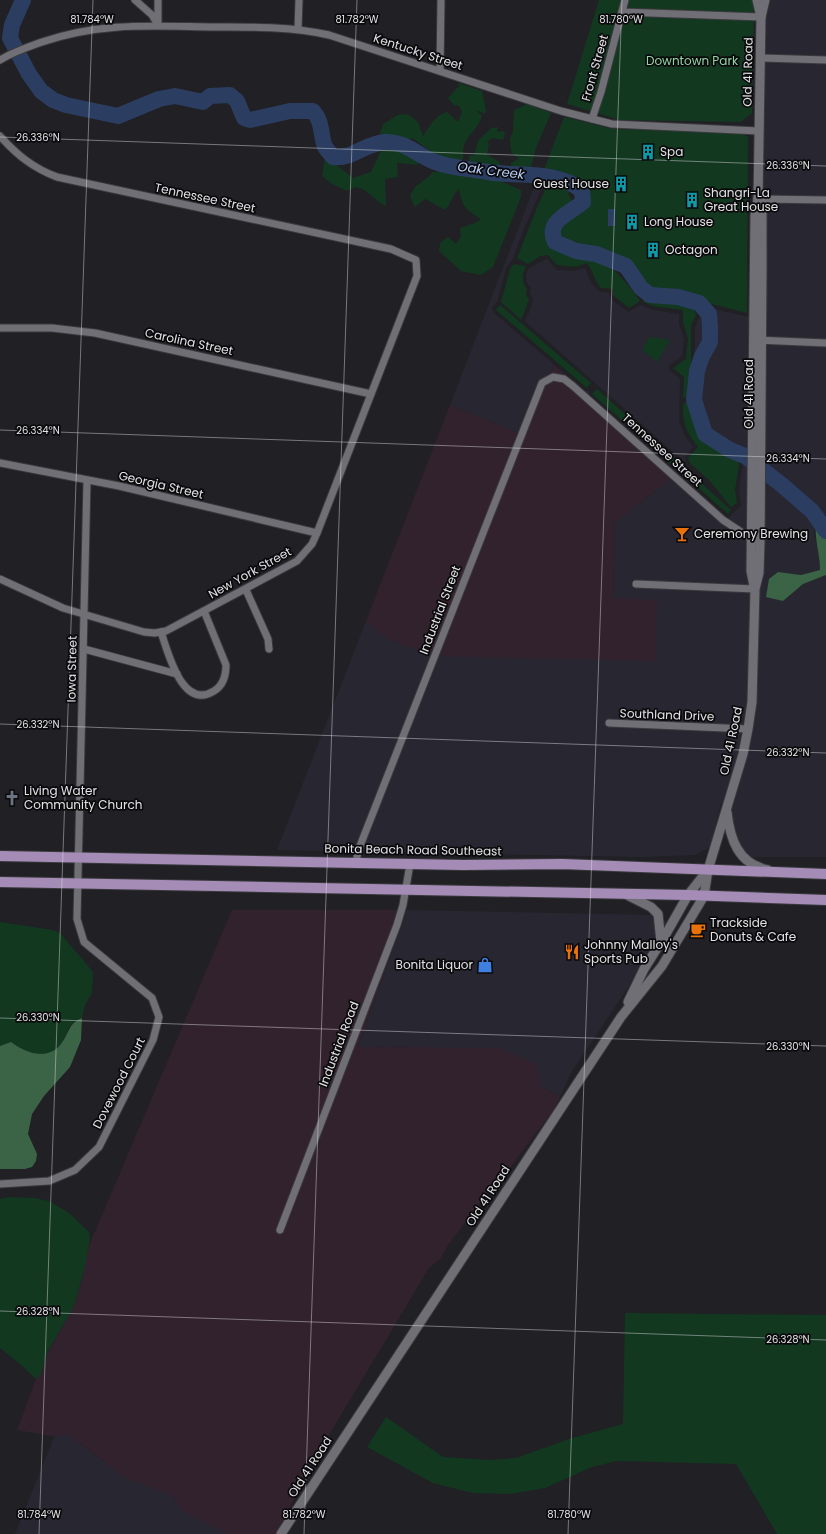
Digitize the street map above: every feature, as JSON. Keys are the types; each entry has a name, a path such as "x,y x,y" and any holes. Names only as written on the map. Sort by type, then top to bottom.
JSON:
{"main road":[{"name":"Bonita Beach Road Southeast","path":"0,856 410,864 562,864 826,874"},
{"path":"0,882 406,891 688,895 826,900"}],"street":[{"path":"134,0 152,15 158,25"},
{"path":"158,0 158,25"},
{"path":"298,0 298,29"},
{"path":"440,0 440,71"},
{"name":"Front Street","path":"592,119 603,86 625,0"},
{"name":"Old 41 Road","path":"281,1534 621,1017 662,966 704,896 708,870 748,729 752,694 755,589 759,573 757,486 757,340 762,214 758,199 761,17 757,0"},
{"name":"Old 41 Road","path":"761,17 765,0"},
{"path":"622,12 761,17"},
{"name":"Kentucky Street","path":"3,58 35,44 96,28 158,25 298,29 329,35 561,111 612,124 759,131"},
{"path":"761,58 826,60"},
{"name":"Tennessee Street","path":"1,138 28,164 57,177 380,247 416,260"},
{"path":"758,199 826,200"},
{"name":"New York Street","path":"0,579 63,608 84,615 144,632 161,632 246,590 297,561 312,544 317,532 417,276 416,260"},
{"name":"Carolina Street","path":"0,328 52,328 95,333 371,394"},
{"path":"757,340 826,343"},
{"name":"Industrial Street","path":"356,863 358,850 526,419 542,383 553,377 558,378"},
{"name":"Tennessee Street","path":"558,378 564,379 573,386 723,520 752,539"},
{"name":"Georgia Street","path":"0,463 53,472 87,481 244,514 317,532"},
{"name":"Iowa Street","path":"79,857 87,481"},
{"name":"Old 41 Road","path":"755,589 751,571 752,539 757,486"},
{"path":"636,584 755,589"},
{"path":"246,590 268,638 269,648"},
{"path":"161,632 177,674 187,689 203,694 213,692 219,688 225,678 226,665 204,611"},
{"path":"84,649 177,674"},
{"name":"Southland Drive","path":"609,723 748,729"},
{"path":"726,808 729,831 734,845 742,857 760,868 785,873"},
{"name":"Dovewood Court","path":"0,1184 49,1181 75,1170 99,1147 153,1040 159,1017 152,998 84,942 77,919 79,857"},
{"name":"Industrial Road","path":"280,1230 356,1028 393,935 403,904 410,864"},
{"name":"Old 41 Road","path":"621,1017 644,969 688,895 708,870"},
{"path":"627,895 651,907 658,914 661,924 661,942"}],"shaded area":[{"path":"770,0 826,0 826,520 816,522 814,534 819,550 820,570 801,575 778,572 767,596 783,601 803,584 826,575 826,857 750,857 738,842 734,830 731,808 747,756 753,730 756,702 759,593 763,573 767,272 766,214 763,195 763,131 766,21"},
{"path":"538,177 540,179 540,192 513,259 506,268 497,302 492,308 493,312 585,391 589,391 590,398 728,518 741,505 739,490 744,457 742,454 710,436 703,424 696,403 691,398 694,394 695,327 700,315 697,305 749,317 746,571 750,593 747,701 738,752 723,803 721,804 710,847 695,855 641,857 277,850 366,621 388,639 432,656 613,598 615,525 613,524 673,477 554,365 521,434 450,405"},
{"path":"547,259 557,270 574,271 585,268 591,283 598,291 609,293 611,299 628,312 641,305 653,310 679,314 679,324 684,340 682,356 669,367 670,371 680,379 679,421 685,436 693,447 685,457 686,463 525,321 533,299 526,275 529,268"},
{"path":"554,365 673,477 613,524 615,525 613,598 657,600 656,661 432,656 388,639 366,621 450,405 521,434"},
{"path":"232,910 407,910 358,1047 499,1048 536,1064 540,1086 560,1097 553,1111 499,1182 489,1191 448,1245 441,1258 429,1268 311,1465 276,1534 227,1534 191,1516 180,1508 173,1496 123,1476 69,1435 50,1436 17,1430 36,1379 41,1374 48,1352 72,1310 82,1281 88,1248"},
{"path":"407,910 652,915 657,939 629,986 572,1071 560,1097 540,1086 499,1049 358,1047"},
{"path":"55,1435 69,1435 123,1476 173,1496 180,1508 191,1516 227,1534 15,1534"}],"green space":[{"name":"Downtown Park","path":"599,0 754,0 752,113 741,122 620,120 567,104"},
{"path":"458,83 482,91 486,110 485,114 476,110 482,116 465,143 463,149 463,159 460,164 436,155 412,138 406,140 383,140 380,133 383,124 398,115 409,115 418,122 423,136 439,116 447,112 458,122 462,112 459,106 454,105 448,98 459,86"},
{"path":"527,104 551,113 536,148 531,167 510,171 511,163 519,158 513,155 511,150 510,139 513,131 514,110"},
{"path":"564,117 613,129 741,133 748,137 747,313 677,295 652,293 627,262 595,250 575,248 556,240 555,227 585,203 584,192 581,185 577,182 566,178 542,175"},
{"path":"498,127 497,132 505,132 503,140 493,138 487,142 489,144 487,155 498,161 504,169 501,170 492,167 487,168 479,163 473,167 469,164 469,156 472,154 474,156 478,141 491,128"},
{"path":"386,145 404,148 419,159 418,165 397,163 398,177 385,179 386,206 361,189 356,187 347,191 332,184 322,176 325,156 353,178 371,172 381,150"},
{"path":"447,171 474,176 492,177 521,190 521,197 493,267 481,275 461,271 439,251 440,243 448,237 456,244 461,236 460,228 475,223 481,219 463,204 459,189 445,210 425,199 415,207 410,197 414,188 433,172"},
{"path":"544,181 555,182 566,186 572,202 570,209 552,220 549,239 570,252 592,253 597,255 618,274 632,289 640,301 629,308 613,295 613,289 601,288 587,263 575,267 557,265 548,255 540,256 528,264 517,258 544,193"},
{"path":"514,264 526,266 523,278 527,289 526,295 529,300 521,320 501,302 510,269"},
{"path":"642,297 666,299 693,306 696,315 691,326 691,393 683,398 684,377 673,368 686,359 688,339 683,322 683,310 653,306 643,302"},
{"path":"500,305 591,383 587,388 496,310"},
{"path":"649,337 670,340 657,362 642,350"},
{"path":"597,389 731,510 728,514 592,394"},
{"path":"688,402 692,405 707,439 718,447 740,458 735,490 737,503 731,507 709,480 690,463 688,458 698,447 690,436 684,421 683,403"},
{"path":"826,520 826,575 803,584 783,601 766,597 769,579 778,572 801,575 820,570 816,522"},
{"path":"0,922 53,930 60,933 93,972 92,993 85,1005 82,1018 70,1026 61,1044 50,1052 36,1054 11,1042 0,1046"},
{"path":"82,1018 81,1040 70,1067 44,1096 32,1114 28,1134 37,1154 36,1161 32,1167 25,1169 0,1169 0,1046 11,1042 36,1054 50,1052 61,1044 71,1026 77,1020"},
{"path":"9,1197 34,1198 49,1201 69,1213 89,1232 90,1239 85,1267 72,1310 48,1351 41,1374 36,1379 0,1348 0,1199"},
{"path":"625,1313 826,1315 826,1534 777,1534 736,1464 617,1461 592,1467 545,1488 511,1494 473,1493 433,1483 367,1447 386,1417 443,1457 490,1460 516,1458 572,1438 623,1424"}],"water":[{"path":"608,209 615,209 615,226 608,226"}],"waterway":[{"name":"Oak Creek","path":"23,0 12,25 10,38 29,74 41,91 53,100 66,105 118,116 159,99 175,96 203,102 210,96 230,95 237,101 244,118 250,120 290,111 313,111 320,124 325,147 333,157 347,156 371,145 392,142 405,146 435,162 448,166 499,173 550,177 573,184 582,191 583,202 565,214 556,223 553,229 555,242 576,251 596,254 626,266 641,288 650,295 678,297 699,303 709,314 710,327 710,342 702,356 697,371 694,400 705,434 730,450 745,456 782,485 812,511 826,531"}],"place":[{"name":"Spa","path":"648,152"},
{"name":"Guest House","path":"621,184"},
{"name":"Shangri-La Great House","path":"692,200"},
{"name":"Long House","path":"632,222"},
{"name":"Octagon","path":"653,250"},
{"name":"Ceremony Brewing","path":"682,534"},
{"name":"Living Water Community Church","path":"12,798"},
{"name":"Trackside Donuts & Cafe","path":"698,930"},
{"name":"Johnny Malloy's Sports Pub","path":"572,952"},
{"name":"Bonita Liquor","path":"485,965"}]}
